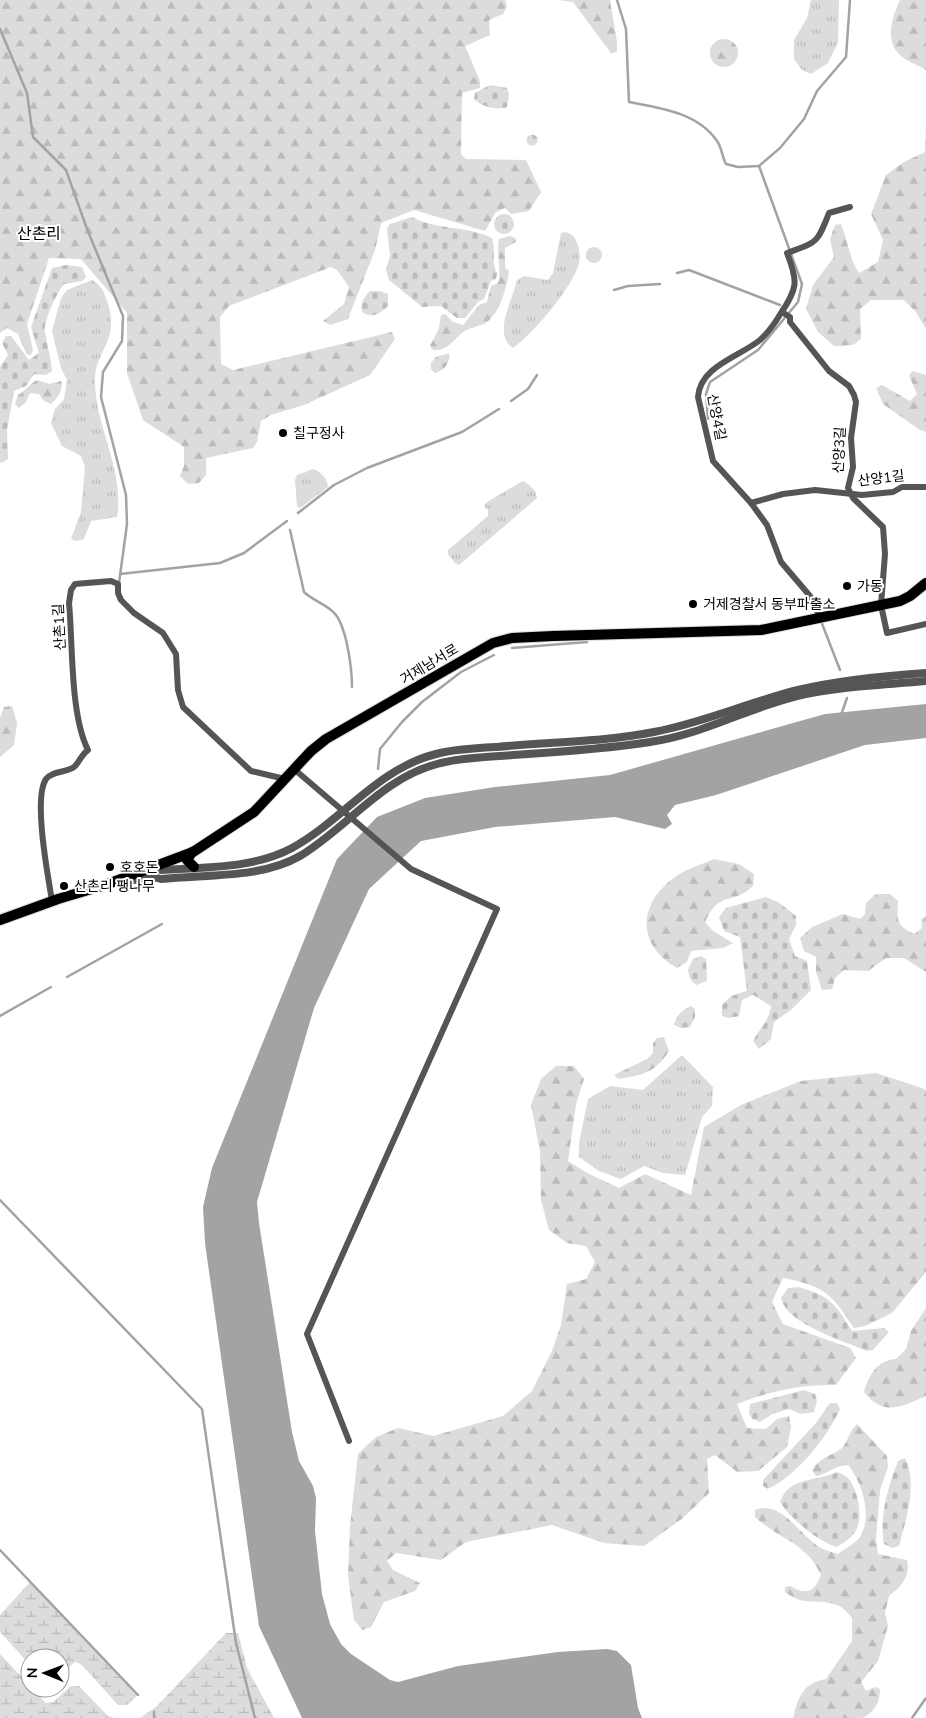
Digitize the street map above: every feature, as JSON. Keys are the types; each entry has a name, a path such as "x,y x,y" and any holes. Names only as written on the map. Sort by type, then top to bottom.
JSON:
{"main road":[{"name":"거제남서로","path":"0,920 52,901 105,885 193,852 254,812 311,751 326,740 493,644 512,638 761,630 900,601 910,596 926,583"},
{"path":"193,852 187,860 194,867"}],"street":[{"name":"산양4길","path":"821,619 810,596 781,562 768,525 713,461 698,397 699,386 709,373 768,332 792,298 796,286 787,253 814,243 820,236 829,213 850,207"},
{"name":"산양3길","path":"782,312 790,316 790,322 829,371 849,386 854,395 856,402 851,438 854,467 848,488 850,494 872,519 883,527 886,554 881,605 887,633 926,624"},
{"name":"산양1길","path":"751,503 783,494 815,490 850,494 893,492 902,487 926,487"},
{"name":"산촌1길","path":"52,901 40,805 45,781 51,774 63,772 76,766 80,757 88,750 84,741 74,691 69,603 71,590 75,584 111,581 118,584 118,592 122,600 134,613 163,633 176,654 178,690 183,707 251,771 285,779"},
{"path":"156,867 161,870 194,867 246,862 274,856 293,848 392,773 437,754 653,732 719,716 796,690 831,683 926,673"},
{"path":"105,885 156,878 257,870 277,866 299,856 351,818 367,802 396,782 438,763 653,742 718,724 797,696 854,687 926,681"},
{"path":"294,769 411,869 497,910 307,1334 349,1441"},
{"path":"143,871 156,878"}],"green space":[{"path":"0,0 505,0 507,6 503,14 489,20 490,35 465,46 480,81 480,88 462,93 461,154 466,159 526,160 541,192 529,211 511,214 505,208 496,212 485,231 414,210 381,223 375,250 348,319 330,325 323,321 344,304 349,287 337,270 331,267 229,306 220,317 221,364 233,370 392,332 395,339 370,375 304,405 271,415 261,421 257,442 253,448 206,458 206,475 199,483 188,484 180,476 184,466 184,447 143,420 127,373 127,313 81,259 49,258 27,324 33,350 31,355 27,355 18,334 7,328 0,333"},
{"path":"559,0 610,0 617,52 611,53 573,2"},
{"path":"811,0 839,0 838,43 828,63 811,74 802,70 794,59 794,40 807,18"},
{"path":"900,0 926,0 926,70 901,56 893,43 891,36 892,21"},
{"path":"724,39 734,43 738,53 734,63 724,67 714,63 710,53 714,43"},
{"path":"490,85 507,88 509,94 507,107 489,107 480,104 474,99 475,93"},
{"path":"926,124 926,329 916,312 904,300 871,300 860,309 861,339 853,345 834,346 818,332 806,309 813,285 834,257 830,239 835,225 841,224 859,273 878,262 883,240 871,214 886,175 904,162 925,152"},
{"path":"532,134 538,140 532,146 526,140"},
{"path":"504,214 511,217 514,224 511,231 504,234 497,231 494,224 497,217"},
{"path":"412,217 432,224 472,231 492,238 494,265 497,273 496,279 491,281 484,299 478,302 465,318 457,318 441,306 422,307 389,280 386,270 390,256 387,229 390,224"},
{"path":"565,232 573,236 578,245 580,256 578,267 567,288 550,311 513,348 507,342 504,326 517,280 524,276 548,280 553,273 561,233"},
{"path":"510,236 515,238 516,242 505,248 505,268 509,271 507,284 499,306 492,318 481,325 465,331 446,347 433,350 430,346 439,328 441,315 445,314 453,322 463,325 479,305 487,302 491,286 498,283 499,279 499,239"},
{"path":"594,247 602,255 594,263 586,255"},
{"path":"66,265 82,267 86,277 82,281 64,284 51,307 46,321 45,332 52,371 46,375 34,374 26,386 14,391 7,430 8,459 2,463 0,462 0,367 8,355 2,343 6,336 11,336 29,360 39,353 31,327 52,268"},
{"path":"92,280 103,291 111,315 109,336 99,360 95,381 96,398 117,483 117,517 91,521 84,539 76,541 71,539 81,512 85,467 81,456 62,446 51,423 55,409 64,399 67,380 61,368 52,331 61,298 67,290"},
{"path":"370,291 380,291 388,294 388,306 373,315 362,312 363,300"},
{"path":"449,353 449,360 446,366 435,373 431,369 431,363 436,357"},
{"path":"912,371 926,375 926,432 920,430 883,404 876,388 882,385 910,401 917,394 909,376"},
{"path":"37,380 49,384 61,381 61,391 51,404 44,401 39,394 30,393 26,402 19,408 15,404 18,395"},
{"path":"313,469 324,476 328,487 300,508 297,506 295,480 297,475"},
{"path":"523,481 532,488 537,498 459,565 455,563 448,554 448,550 488,516 488,510 484,506 487,502"},
{"path":"12,706 17,723 14,745 0,757 0,718 4,707"},
{"path":"714,859 739,864 754,874 753,886 746,892 721,901 716,905 705,922 713,931 733,943 723,948 691,951 687,962 677,968 664,959 655,949 649,938 648,914 652,902 660,891 676,876"},
{"path":"876,894 890,894 898,901 899,921 904,928 914,934 922,928 921,919 926,916 926,972 904,958 886,958 868,971 844,970 835,978 832,989 822,990 816,972 816,957 804,951 800,938 812,927 843,914 860,919 865,914 866,903"},
{"path":"766,897 778,902 796,916 796,925 789,939 795,956 807,961 811,990 792,1009 774,1022 771,1039 759,1049 753,1041 766,1020 771,1006 753,995 742,1000 739,1016 729,1018 722,1016 722,1005 731,996 747,991 740,937 724,931 719,917 726,908"},
{"path":"701,956 706,959 707,981 696,985 690,979 688,970 693,959"},
{"path":"691,1006 695,1009 695,1017 690,1027 681,1028 674,1025 680,1013"},
{"path":"664,1037 669,1051 659,1064 648,1072 627,1078 618,1079 614,1075 647,1059 653,1053 653,1043 657,1038"},
{"path":"682,1055 713,1087 712,1106 702,1117 685,1175 663,1173 644,1166 621,1179 599,1171 579,1157 579,1143 588,1099 610,1086 643,1090"},
{"path":"556,1066 574,1066 584,1079 576,1104 568,1161 587,1173 619,1188 645,1174 691,1195 704,1127 741,1105 801,1081 876,1073 926,1090 926,1272 892,1313 865,1326 854,1328 839,1307 825,1293 808,1284 783,1278 772,1302 783,1324 850,1348 856,1358 836,1385 786,1389 761,1395 737,1404 747,1428 766,1429 777,1419 789,1416 791,1427 787,1447 758,1471 737,1472 715,1455 707,1459 709,1493 683,1518 644,1546 604,1543 552,1525 466,1542 441,1560 396,1553 387,1561 393,1570 420,1583 415,1591 384,1602 371,1627 362,1630 354,1620 348,1575 350,1526 358,1454 376,1437 398,1428 433,1436 503,1416 532,1391 552,1351 561,1325 567,1284 586,1279 595,1262 586,1246 567,1243 549,1230 541,1200 540,1151 531,1105 541,1079"},
{"path":"798,1287 825,1297 836,1307 852,1331 884,1328 889,1332 873,1350 867,1351 804,1324 785,1307 781,1298 788,1288"},
{"path":"926,1308 926,1396 909,1404 893,1408 879,1405 864,1392 868,1380 879,1365 896,1359 906,1349 911,1331"},
{"path":"804,1390 815,1394 817,1401 814,1412 801,1414 789,1409 772,1414 760,1422 752,1419 749,1413 750,1404"},
{"path":"830,1403 837,1403 840,1409 827,1432 810,1455 779,1483 768,1489 763,1486 763,1480 816,1423"},
{"path":"857,1424 887,1456 888,1467 880,1490 876,1539 878,1554 907,1560 908,1571 901,1585 889,1596 885,1613 888,1626 878,1661 861,1682 866,1691 875,1687 880,1689 879,1699 873,1710 862,1718 793,1718 803,1692 812,1684 826,1679 852,1641 852,1618 842,1608 834,1604 800,1600 785,1592 785,1587 790,1586 801,1591 809,1591 815,1586 821,1575 808,1555 792,1542 764,1525 755,1517 755,1510 765,1508 783,1515 815,1544 828,1551 838,1554 856,1541 864,1529 866,1519 866,1509 858,1480 848,1465 839,1466 816,1476 812,1470 821,1460 842,1448"},
{"path":"905,1458 909,1468 911,1490 899,1546 892,1548 884,1544 884,1512 888,1491 898,1461"},
{"path":"837,1472 847,1477 854,1488 859,1509 859,1523 854,1534 837,1547 821,1540 805,1529 780,1502 784,1494 797,1484"},
{"path":"30,1582 138,1695 127,1705 118,1705 81,1664 75,1662 70,1666 70,1648 20,1648 20,1654 0,1632 0,1615"},
{"path":"226,1633 238,1633 247,1668 274,1718 140,1718 157,1706"},
{"path":"0,1654 20,1675 20,1698 41,1698 46,1703 53,1702 58,1698 70,1698 70,1687 79,1686 107,1715 114,1718 0,1718"}],"shaded area":[{"path":"926,704 926,738 865,745 716,795 675,805 667,815 672,824 665,829 615,817 495,827 421,841 369,889 314,1008 257,1202 292,1432 299,1461 313,1486 316,1498 315,1531 322,1594 330,1624 341,1644 351,1654 390,1680 398,1682 458,1666 558,1652 607,1649 617,1651 631,1665 638,1708 642,1718 302,1718 259,1626 205,1243 203,1207 212,1168 337,859 377,817 425,798 495,787 610,775 825,714"}],"waterway":[{"path":"617,0 626,29 629,102 678,113 700,124 717,141 726,164 738,167 759,166"},
{"path":"708,419 706,394 710,382 758,350 798,302 802,284 759,166 780,148 804,119 817,91 846,57 850,0"},
{"path":"0,29 27,93 33,137 66,170 87,229 123,316 122,341 103,372 101,397 126,495 127,524 119,583"},
{"path":"677,273 689,270 780,305"},
{"path":"614,290 628,286 660,284"},
{"path":"511,401 528,389 537,375"},
{"path":"298,513 334,485 367,468 462,432 499,409"},
{"path":"120,574 220,563 244,553 287,521"},
{"path":"290,530 304,592 329,608 340,622 348,650 352,687"},
{"path":"821,621 840,670"},
{"path":"512,648 587,642"},
{"path":"378,769 380,749 402,722 422,702 461,672 494,655"},
{"path":"841,715 847,698"},
{"path":"67,977 162,924"},
{"path":"0,1016 51,987"},
{"path":"0,1200 202,1409 236,1643 255,1718"},
{"path":"0,1550 138,1695"},
{"path":"912,1718 926,1698"},
{"path":"154,1712 154,1718"}],"place":[{"name":"칠구정사","path":"283,433"},
{"name":"가동","path":"847,586"},
{"name":"거제경찰서 동부파출소","path":"693,604"},
{"name":"호호돈","path":"110,867"},
{"name":"산촌리 팽나무","path":"64,886"}],"district":[{"name":"산촌리","path":"39,233"}]}
